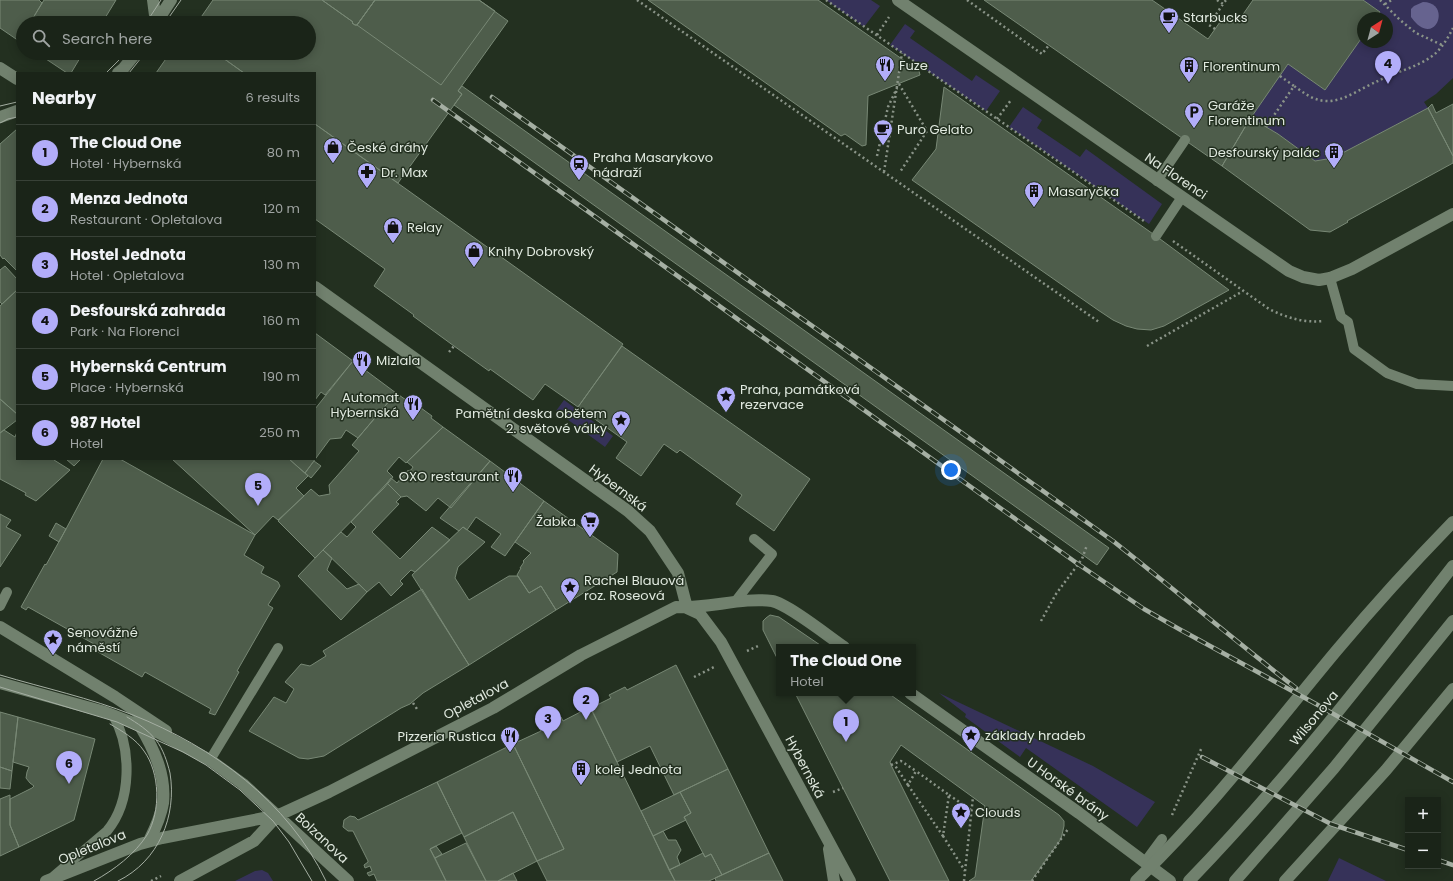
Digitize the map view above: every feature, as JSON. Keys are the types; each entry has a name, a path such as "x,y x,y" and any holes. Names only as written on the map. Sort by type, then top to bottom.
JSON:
{"street":[{"path":"153,0 155,16"},
{"path":"161,16 171,0"},
{"name":"Na Florenci","path":"898,0 1182,198 1289,271 1303,277 1319,280 1330,278 1352,269 1453,214"},
{"path":"119,72 130,60"},
{"path":"0,68 16,78"},
{"path":"0,117 16,111"},
{"name":"Hybernská","path":"316,288 622,507 650,531 678,573 687,608 700,614 721,642 850,881"},
{"path":"1136,881 1196,818 1294,704 1347,639 1425,551 1453,522"},
{"name":"Wilsonova","path":"1189,881 1249,816 1297,760 1367,676 1453,566"},
{"path":"687,608 735,602 772,601 788,608 840,644"},
{"name":"Opletalova","path":"48,880 140,844 162,838 279,815 329,792 493,708 581,655 663,613 676,607 687,608"},
{"path":"1235,881 1338,763 1453,621"},
{"path":"0,627 128,705 161,727 192,751"},
{"path":"0,683 113,715 159,733 210,760 243,784 279,815"},
{"path":"1285,881 1386,770 1453,689"},
{"name":"U Horské brány","path":"914,696 1079,813 1170,881"},
{"path":"140,726 153,748 159,764 162,783 163,803 158,822 149,842"},
{"name":"Opletalova","path":"180,881 254,841 279,815"},
{"name":"Bolzanova","path":"279,815 348,881"},
{"name":"Hybernská","path":"828,840 834,881"}],"lane":[{"path":"1157,180 1185,140"},
{"path":"1156,236 1182,198"},
{"path":"1330,278 1341,317 1348,322 1354,348 1387,373 1394,376 1417,384 1453,386"},
{"path":"735,602 772,554 754,539"},
{"path":"0,606 7,592"},
{"path":"210,760 278,648"},
{"path":"48,880 107,831 121,808 125,788 126,770 123,743 117,722 113,715"},
{"path":"1145,862 1162,839"}],"path":[{"path":"637,0 1099,322"},
{"path":"826,0 997,119 1013,96"},
{"path":"967,0 1042,54 1049,45"},
{"path":"1217,0 1223,4"},
{"path":"1215,29 1209,25 1226,0"},
{"path":"1380,0 1400,20 1416,33 1442,45"},
{"path":"1385,4 1392,0"},
{"path":"877,35 892,13"},
{"path":"1280,76 1308,96 1329,102 1353,94 1378,81 1423,62 1432,56 1442,45 1453,28"},
{"path":"884,172 902,53"},
{"path":"877,156 888,107 898,84"},
{"path":"898,84 927,131 900,172"},
{"path":"1266,127 1294,86"},
{"path":"1147,346 1242,291"},
{"path":"449,352 454,346"},
{"path":"1041,621 1056,594 1082,559 1087,545"},
{"path":"413,703 417,709"},
{"path":"1162,839 1202,747"},
{"path":"965,871 943,836 893,765 901,760 972,810"},
{"path":"908,785 916,771"},
{"path":"833,792 843,788"},
{"path":"943,836 949,795"},
{"path":"964,881 973,797"},
{"path":"1032,881 1079,813"},
{"path":"151,881 164,875"}],"shaded area":[{"path":"826,0 871,0 880,6 864,27"},
{"path":"1363,0 1453,0 1453,78 1436,94 1424,102 1428,108 1333,158 1315,161 1278,134 1256,121 1248,122 1288,64 1325,90 1357,45 1357,48 1393,48 1393,12 1380,12"},
{"path":"1423,2 1432,4 1437,9 1439,16 1433,27 1427,29 1420,26 1411,17 1411,9"},
{"path":"905,24 915,31 910,38 972,81 976,75 1000,91 986,111 890,45"},
{"path":"1023,107 1042,120 1037,128 1080,157 1086,149 1162,204 1149,224 1009,127"},
{"path":"564,400 613,436 605,447 556,411"},
{"path":"939,693 1093,766 1155,802 1137,827 1026,748 1020,757 965,717 966,714"},
{"path":"1339,858 1386,881 1328,881"},
{"path":"262,870 268,873 273,881 235,881 255,871"}],"building":[{"path":"0,0 39,0 42,3 34,16 16,16 16,39 0,28"},
{"path":"44,0 116,0 106,16 34,16"},
{"path":"213,0 322,0 353,22 352,23 357,25 375,0 479,0 508,21 458,91 462,94 398,183 316,125 316,72 243,72 226,60 316,60 316,16 202,16"},
{"path":"322,0 375,0 357,25 355,25"},
{"path":"375,0 479,0 495,11 441,85 357,25"},
{"path":"648,0 818,0 919,71 920,75 868,96 866,145 862,146 845,134 841,136"},
{"name":"Florentinum","path":"984,0 1152,0 1208,39 1225,15 1237,23 1253,0 1363,0 1380,12 1357,12 1357,45 1325,90 1288,64 1248,122 1222,166"},
{"path":"48,60 79,60 72,72 66,72"},
{"path":"165,60 226,60 243,72 157,72"},
{"path":"462,86 1109,548 1097,565 454,105 462,94 458,91"},
{"name":"Masaryčka","path":"944,87 1156,236 1229,290 1164,326 1151,330 1137,329 1126,326 1113,320 1098,310 912,180 936,149"},
{"path":"1432,104 1436,113 1453,104 1453,156 1428,108"},
{"name":"Desfourský palác","path":"1428,108 1453,156 1453,163 1347,221 1348,222 1330,232 1310,230 1222,166 1248,122 1256,121 1278,134 1315,161 1333,158"},
{"path":"316,125 623,344 578,407 545,384 533,400 490,369 489,371 454,346 374,286 385,269 316,220"},
{"path":"16,130 16,270 0,255 0,144"},
{"path":"5,266 16,278 16,291 2,304 0,302 0,270"},
{"path":"16,291 16,413 0,399 0,306"},
{"path":"316,334 353,361 325,395 321,392 316,399"},
{"path":"622,346 810,479 774,531 736,504 742,495 680,450 677,453 664,444 641,476 616,458 627,442 578,407"},
{"path":"353,361 396,393 358,438 346,430 341,438 330,439 316,458 316,408"},
{"path":"396,393 409,402 410,400 432,416 431,418 443,427 406,463 399,457 387,471 393,477 384,488 315,558 278,521 311,489 319,496 330,494 329,485 359,451 352,445"},
{"path":"0,399 16,413 16,421 0,433"},
{"path":"443,427 490,461 451,508 438,498 426,511 407,496 401,497 387,483 391,478 397,483 407,471 411,470 413,467 407,462"},
{"path":"4,430 15,437 16,434 16,460 54,460 70,470 36,501 25,495 26,493 0,479 0,433"},
{"path":"67,460 80,460 74,466"},
{"path":"102,460 122,460 255,535 244,555 264,567 261,573 278,582 280,586 268,605 273,608 237,671 239,672 215,715 209,713 211,709 145,672 142,677 91,648 94,644 28,607 26,610 21,607 66,529"},
{"path":"173,460 290,460 308,476 296,488 304,496 278,520 273,516 255,535"},
{"path":"290,460 315,460 305,473"},
{"path":"314,461 321,466 311,478 305,473"},
{"path":"490,461 544,501 505,556 491,547 501,534 476,517 467,530 463,527 459,531 440,518"},
{"path":"387,483 401,497 396,502 399,504 372,532 400,559 432,527 450,540 415,572 411,570 400,581 403,584 391,596 379,582 367,592 323,550 341,532 347,537 356,527 351,522"},
{"path":"544,501 618,554 617,572 556,610 541,586 529,593 517,575 524,562 523,561 531,553 515,542"},
{"path":"0,514 11,520 6,527 21,535 0,567"},
{"path":"56,523 66,529 59,542 49,536"},
{"path":"463,527 485,542 458,567 455,578 469,600 509,576 518,576 529,593 541,586 556,610 469,665 412,575"},
{"path":"323,550 332,558 327,570 347,589 359,584 367,592 341,620 298,576"},
{"path":"422,589 469,665 423,693 410,704 401,708 324,756 308,759 299,758 249,731 274,697 286,703 294,689 285,682 301,664 310,666 326,656 323,651"},
{"path":"770,615 779,617 819,644 776,644 776,656 763,630 763,621"},
{"path":"676,665 728,769 674,795 650,746 617,762 591,708 611,698 609,695 625,687 627,690"},
{"path":"797,696 892,696 1059,815 1064,821 1061,839 1031,881 969,881 975,877 985,806 901,745 890,762 891,765 949,881 890,881"},
{"name":"kolej Jednota","path":"590,707 675,881 547,881 537,861 564,849 513,744 541,731 539,728 561,717 563,721"},
{"path":"0,712 18,717 12,771 0,767"},
{"path":"18,717 95,739 74,820 19,847 10,825 10,799 34,786 26,778 29,767 13,762"},
{"path":"513,744 564,849 537,861 513,812 464,837 437,782"},
{"path":"0,767 12,771 10,789 0,788"},
{"path":"728,769 769,853 722,875 711,854 705,857 684,817 691,813 680,792"},
{"path":"437,782 462,833 430,849 446,881 377,881 374,874 369,876 367,873 372,871 370,866 365,868 364,865 368,861 353,831 348,831 343,827 344,820 350,816 355,817 358,820"},
{"path":"680,792 691,813 684,817 686,820 653,836 641,811"},
{"path":"10,795 10,825 19,847 0,856 0,799"},
{"path":"513,812 537,861 498,881 486,881 464,837"},
{"path":"663,831 668,840 676,840 681,850 677,857 680,865 669,870 653,836"},
{"path":"466,843 486,881 446,881 435,858"},
{"path":"436,846 442,854 435,858 430,849"},
{"path":"703,853 705,857 711,854 722,875 709,881 675,881 669,870"},
{"path":"769,853 783,881 716,881 715,878"},
{"path":"513,873 517,881 498,881"}],"tram line":[{"path":"151,16 161,0"},
{"path":"170,16 181,0"},
{"path":"107,72 119,60"},
{"path":"130,72 139,60"},
{"path":"0,106 16,102"},
{"path":"0,123 16,117"},
{"path":"0,675 84,698 133,715 192,743 219,760 245,780 269,802 291,826 310,852 326,881"},
{"path":"0,687 117,722 183,752 206,765 240,790 273,821 289,842 312,881"},
{"path":"118,881 144,862 154,849 162,836 171,805 170,773 163,751 150,733 127,717"},
{"path":"94,881 124,861 136,849 147,835 155,815 157,792 156,781 149,760 137,743 110,724"}],"railway":[{"path":"492,97 1113,541 1296,688"},
{"path":"433,100 1078,564 1144,609 1453,782"},
{"path":"1202,757 1331,824 1405,849"},
{"path":"1441,861 1453,865"}],"place":[{"name":"Starbucks","path":"1169,34"},
{"name":"Fuze","path":"885,82"},
{"name":"Florentinum","path":"1189,83"},
{"name":"Desfourská zahrada","path":"1388,84"},
{"name":"Garáže Florentinum","path":"1194,129"},
{"name":"Puro Gelato","path":"883,146"},
{"name":"České dráhy","path":"333,164"},
{"name":"Desfourský palác","path":"1334,169"},
{"name":"Praha Masarykovo nádraží","path":"579,181"},
{"name":"Dr. Max","path":"367,189"},
{"name":"Masaryčka","path":"1034,208"},
{"name":"Relay","path":"393,244"},
{"name":"Knihy Dobrovský","path":"474,268"},
{"name":"Mizlala","path":"362,377"},
{"name":"Praha, památková rezervace","path":"726,413"},
{"name":"Automat Hybernská","path":"413,421"},
{"name":"Pamětní deska obětem 2. světové války","path":"621,437"},
{"name":"OXO restaurant","path":"513,493"},
{"name":"Hybernská Centrum","path":"258,506"},
{"name":"Žabka","path":"590,538"},
{"name":"Rachel Blauová roz. Roseová","path":"570,604"},
{"name":"Senovážné náměstí","path":"53,656"},
{"name":"Menza Jednota","path":"586,720"},
{"name":"Hostel Jednota","path":"548,739"},
{"name":"The Cloud One","path":"846,742"},
{"name":"základy hradeb","path":"971,752"},
{"name":"Pizzeria Rustica","path":"510,753"},
{"name":"987 Hotel","path":"69,784"},
{"name":"kolej Jednota","path":"581,786"},
{"name":"Clouds","path":"961,829"}]}
